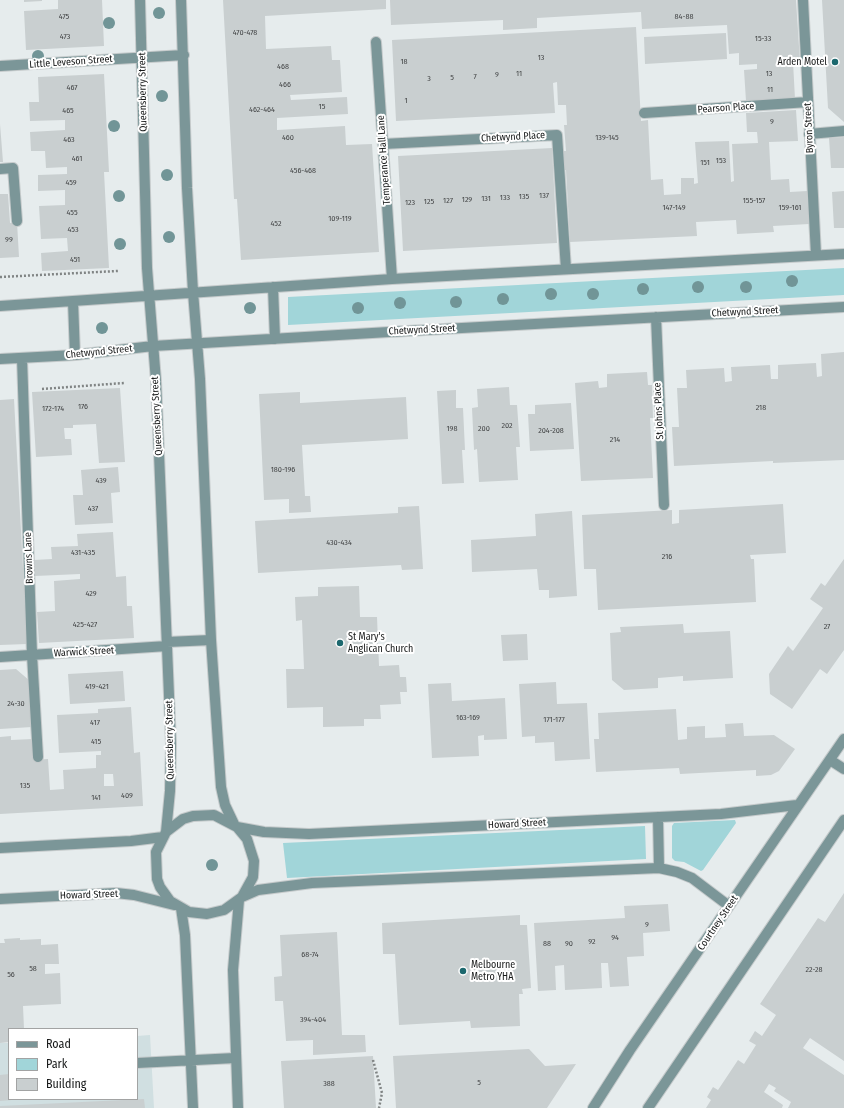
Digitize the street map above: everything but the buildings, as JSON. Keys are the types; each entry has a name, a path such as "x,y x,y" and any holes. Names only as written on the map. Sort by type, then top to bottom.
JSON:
{"street":[{"name":"Queensberry Street","path":"140,0 143,57 149,295 153,346 171,761 170,791 165,834"},
{"path":"181,0 192,292 200,379 211,640 221,787 225,805 235,825 247,839 254,861 253,877 240,899 233,970 238,1108"},
{"name":"Byron Street","path":"803,0 816,255"},
{"name":"Temperance Hall Lane","path":"376,42 392,278"},
{"name":"Little Leveson Street","path":"0,66 184,55"},
{"name":"Pearson Place","path":"644,113 808,102"},
{"path":"809,134 844,131"},
{"name":"Chetwynd Place","path":"383,144 557,135 566,269"},
{"path":"0,169 12,168 17,221"},
{"path":"0,306 392,278 844,254"},
{"path":"273,287 275,339"},
{"path":"73,301 75,355"},
{"name":"Chetwynd Street","path":"0,359 75,355 153,346 844,307"},
{"name":"St Johns Place","path":"656,317 664,505"},
{"name":"Browns Lane","path":"22,358 32,655 38,757"},
{"name":"Warwick Street","path":"0,657 211,640"},
{"name":"Courtney Street","path":"593,1108 630,1050 844,740"},
{"path":"830,760 844,769"},
{"name":"Howard Street","path":"235,825 275,833 309,834 722,814 798,805"},
{"path":"235,825 214,815 204,814 183,819 165,834 156,852 155,861 157,878 164,894 179,907 198,914 212,914 224,910 240,899 258,890 312,884 659,868 677,872 692,878 730,906"},
{"path":"658,817 659,868"},
{"path":"648,1108 844,820"},
{"path":"0,848 131,841 165,834"},
{"name":"Howard Street","path":"0,899 124,893 179,907"},
{"path":"179,907 185,936 194,1108"},
{"path":"138,1063 191,1059 235,1058"}],"path":[{"path":"0,277 118,271"},
{"path":"23,391 124,383"},
{"path":"373,1060 382,1093 379,1108"}],"shaded area":[{"path":"150,1035 154,1108 0,1108 0,1043 8,1043 8,1100 138,1100 138,1036"}],"green space":[{"path":"844,268 844,295 288,325 288,297"},
{"path":"735,820 736,823 703,870 701,871 684,862 675,861 672,858 672,826 674,823"},
{"path":"645,826 646,859 287,878 283,843"}],"place":[{"name":"Arden Motel","path":"835,62"},
{"name":"St Mary's Anglican Church","path":"340,643"},
{"name":"Melbourne Metro YHA","path":"463,971"}]}
